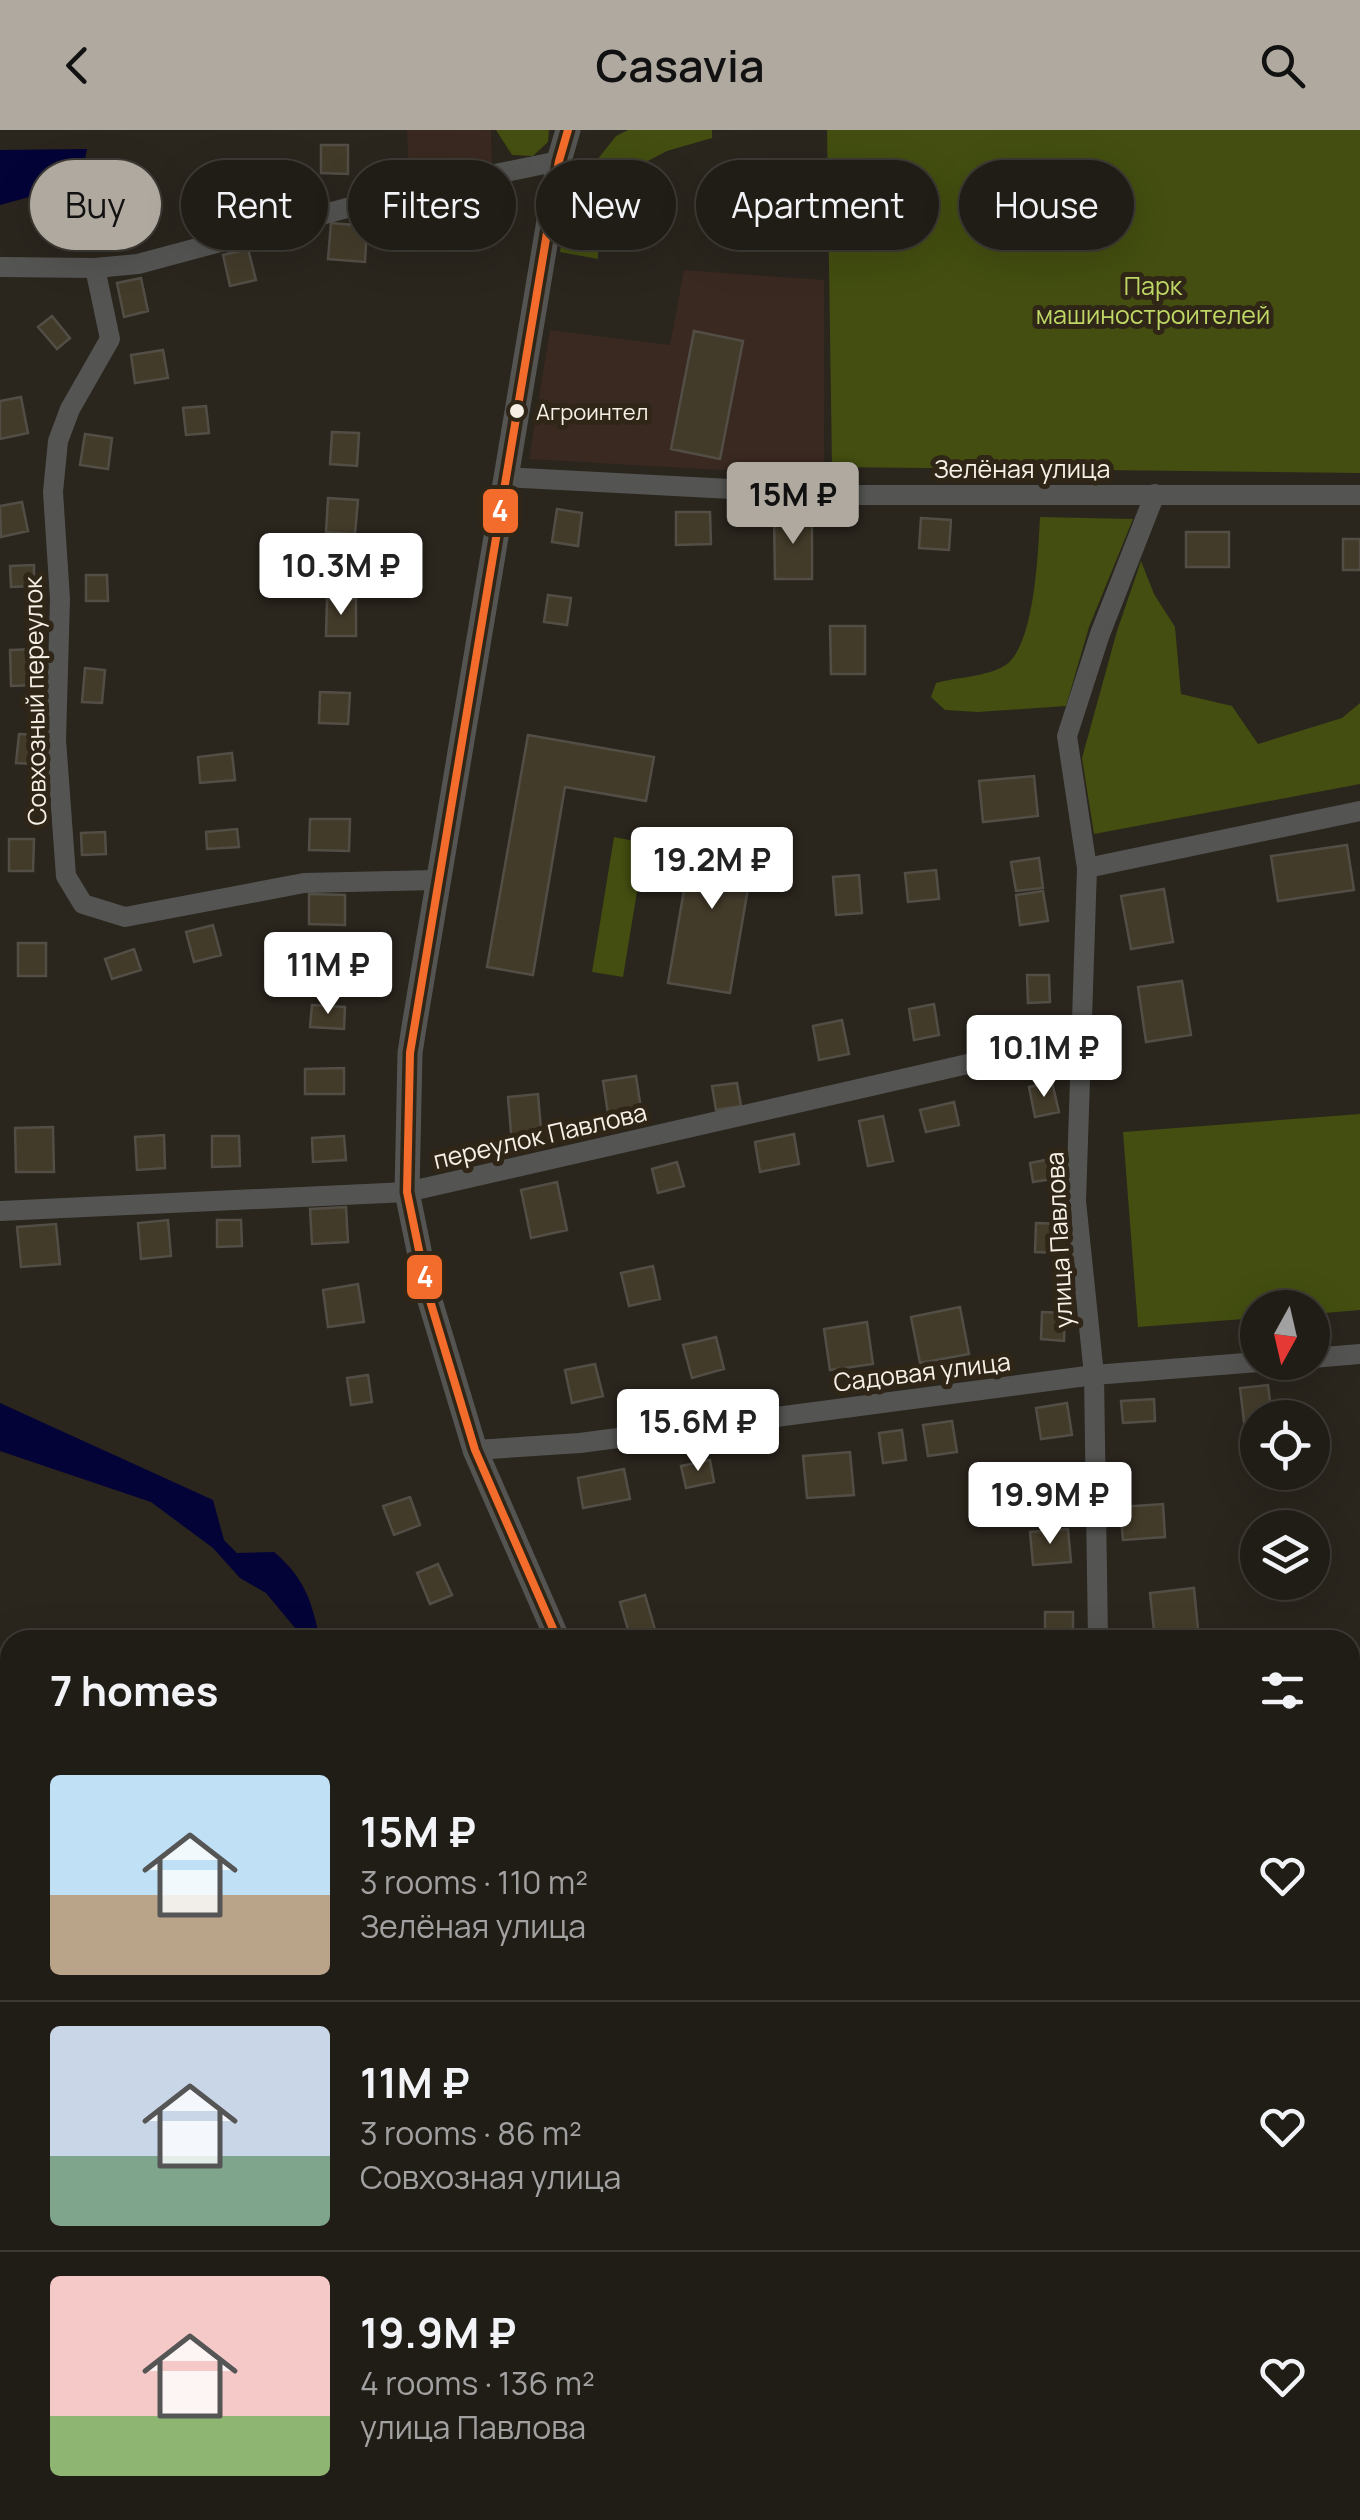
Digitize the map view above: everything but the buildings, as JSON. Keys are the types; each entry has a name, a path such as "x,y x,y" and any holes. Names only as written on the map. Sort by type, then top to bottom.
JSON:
{"street":[{"path":"558,160 568,130"},
{"path":"0,267 95,268 138,264 403,193 536,166"},
{"path":"543,250 410,1053 407,1192 428,1294 475,1450 554,1630"},
{"name":"Совхозный переулок","path":"95,268 110,339 58,441 54,492 60,600 56,740 66,876 82,904 125,916 304,883 436,880"},
{"name":"Зелёная улица","path":"505,477 846,495 1360,495"},
{"name":"улица Павлова","path":"1098,1630 1094,1375 1076,1201 1087,868 1067,736 1100,634 1155,494"},
{"path":"1087,868 1360,811"},
{"name":"переулок Павлова","path":"0,1210 407,1192 1081,1038"},
{"path":"1330,1356 1360,1354"},
{"name":"Садовая улица","path":"475,1450 580,1442 1094,1375 1240,1363"}],"shaded area":[{"path":"407,130 491,130 492,160 408,160"},
{"path":"87,149 85,160 30,160 30,197 0,205 0,150"},
{"path":"684,270 824,280 824,476 529,459 550,330 670,345"},
{"path":"0,1403 213,1500 224,1540 237,1553 274,1552 293,1571 310,1602 317,1630 297,1630 266,1593 240,1578 213,1548 151,1502 0,1451"}],"green space":[{"path":"496,130 549,130 548,142 533,156 512,155"},
{"path":"628,130 712,130 712,138 650,160 597,160 616,136"},
{"name":"Парк машиностроителей","path":"827,130 1360,130 1360,473 832,467 829,250 939,250 939,160 827,160"},
{"path":"598,250 598,259 560,252"},
{"path":"1040,517 1133,519 1089,627 1066,706 978,712 945,710 931,697 936,683 1004,666 1022,640 1033,597"},
{"path":"1141,561 1154,594 1175,627 1181,694 1232,706 1258,744 1342,718 1360,703 1360,784 1094,834 1082,758"},
{"path":"614,837 645,843 623,977 592,972"},
{"path":"1360,1114 1360,1310 1330,1313 1330,1290 1240,1290 1240,1319 1138,1327 1123,1132"}],"transit line":[{"name":"4","path":"554,1630 475,1450 428,1294 407,1192 410,1053 559,161 568,130"}],"place":[{"name":"Агроинтел","path":"517,411"}]}
